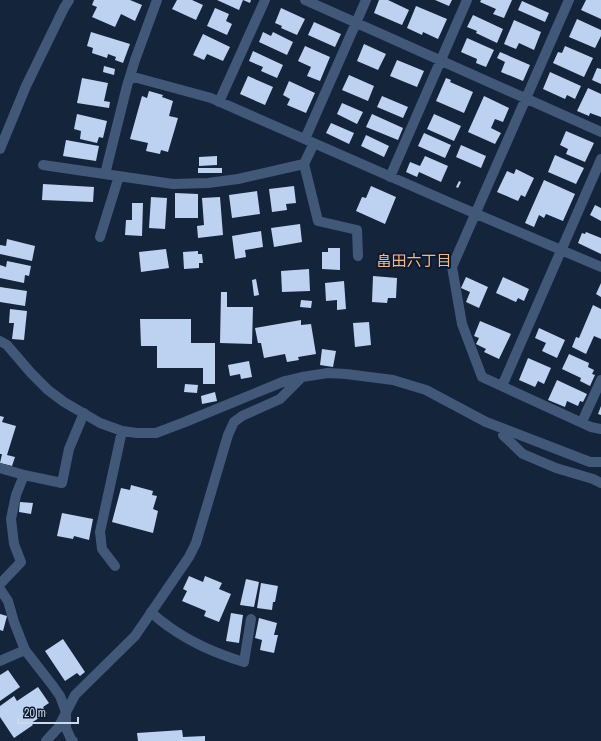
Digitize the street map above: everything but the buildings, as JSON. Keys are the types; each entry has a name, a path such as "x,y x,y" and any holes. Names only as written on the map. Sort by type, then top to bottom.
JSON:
{"street":[{"path":"0,149 26,86 69,0"},
{"path":"105,174 134,60 157,0"},
{"path":"219,102 265,0"},
{"path":"305,0 601,132"},
{"path":"358,256 357,230 318,221 304,164 309,141 366,0"},
{"path":"390,177 467,0"},
{"path":"569,0 452,267 462,324 482,377 591,427 601,429"},
{"path":"130,76 211,98 390,177 601,267"},
{"path":"502,386 601,159"},
{"path":"43,165 173,184 238,180 304,164"},
{"path":"100,237 119,176"},
{"path":"0,341 7,345 48,390 64,402 100,423 122,432 156,433 285,381 302,377 334,373 393,380 426,390 486,422 590,462 601,462"},
{"path":"46,741 58,728 75,695 135,636 188,557 196,543 228,435 234,422 242,416 280,399 302,377"},
{"path":"582,422 601,380"},
{"path":"0,468 62,483 69,449 84,413"},
{"path":"115,566 102,549 100,532 122,432"},
{"path":"503,435 524,454 556,468 601,482"},
{"path":"0,584 21,562 14,544 11,520 16,495 24,475"},
{"path":"0,589 8,601 14,622 25,650 60,696 66,712 66,728 73,741"},
{"path":"151,612 168,626 197,644 229,658 244,662 251,619"},
{"path":"0,661 25,650"}],"district":[{"name":"畠田六丁目","path":"414,261"}]}
